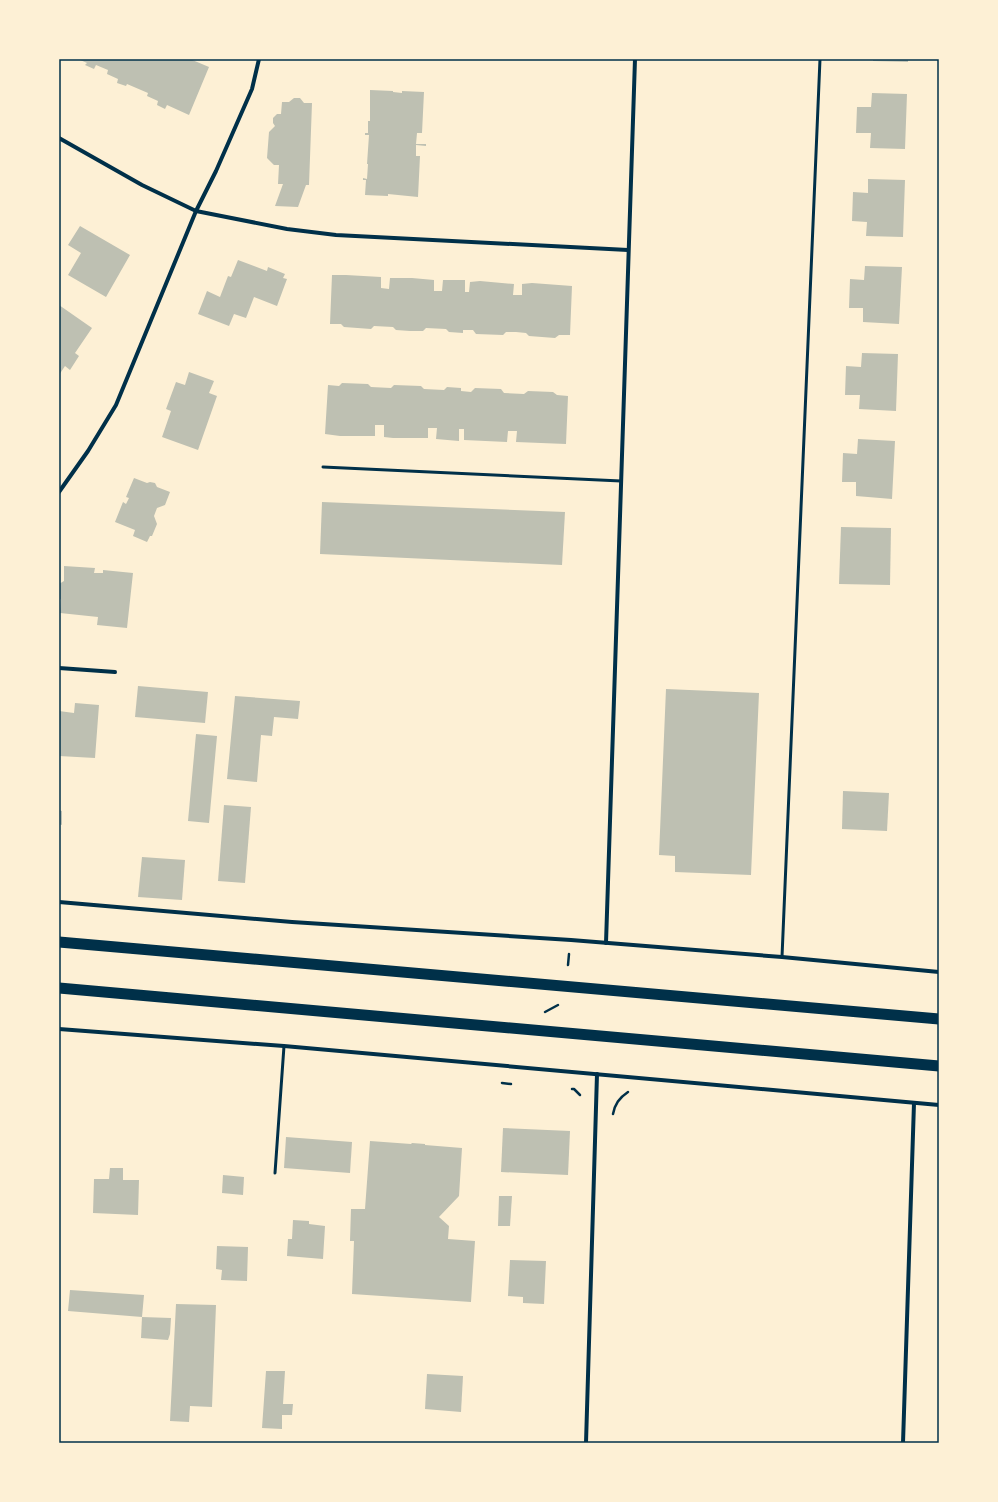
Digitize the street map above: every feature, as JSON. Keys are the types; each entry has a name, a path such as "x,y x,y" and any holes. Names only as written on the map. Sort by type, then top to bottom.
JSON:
{"highway":[{"path":"59,942 939,1019"},
{"path":"59,988 939,1066"}],"street":[{"path":"59,492 88,451 116,406 196,211 216,171 252,89 259,59"},
{"path":"606,943 635,59"},
{"path":"59,138 142,185 196,211 287,229 336,235 628,250"},
{"path":"59,668 115,672"},
{"path":"59,902 300,922 606,943 782,957 939,972"},
{"path":"59,1029 284,1046 939,1105"},
{"path":"586,1443 598,1074"},
{"path":"903,1443 914,1102"}],"lane":[{"path":"782,957 820,59"},
{"path":"322,467 621,481"},
{"path":"275,1173 284,1046"}],"path":[{"path":"541,1014 559,1004"},
{"path":"613,1114 614,1105 621,1097 628,1092 632,1092"}],"building":[{"path":"78,59 190,59 209,67 189,115 167,105 165,109 157,105 158,101 147,96 148,93 127,84 126,86 117,83 118,79 107,74 108,70 96,65 94,69 85,65 87,63"},
{"path":"873,59 908,59 908,62 873,61"},
{"path":"370,90 402,93 402,91 424,92 422,133 417,133 416,144 426,144 426,146 416,145 416,156 420,156 418,197 388,194 388,196 365,195 366,180 363,180 363,178 367,179 369,135 365,135 365,133 368,133 368,121 370,121"},
{"path":"872,93 907,94 905,149 870,148 871,133 856,133 857,107 871,107"},
{"path":"294,98 300,98 304,103 312,103 309,185 306,185 298,207 275,206 283,184 278,184 279,165 274,165 267,158 269,132 275,126 273,123 273,118 277,114 281,114 282,102 289,102"},
{"path":"868,179 905,180 903,237 866,236 867,222 852,221 853,192 868,193"},
{"path":"80,226 130,255 106,297 68,275 81,253 68,245"},
{"path":"238,260 267,271 268,267 285,274 283,278 287,279 277,306 254,297 246,318 234,314 229,326 198,314 207,291 220,297 228,276 231,277"},
{"path":"865,266 902,267 899,324 863,322 863,308 849,308 850,279 864,280"},
{"path":"332,275 381,277 381,288 389,289 390,278 434,280 434,291 442,291 443,280 465,280 465,292 469,292 470,282 480,281 514,284 513,295 522,295 522,284 532,283 572,286 570,335 559,335 555,338 529,336 526,333 516,332 506,332 503,335 476,334 473,330 463,330 463,333 449,332 446,329 426,328 423,331 410,331 396,330 393,327 374,326 371,329 344,327 341,324 330,324"},
{"path":"59,305 92,328 75,353 79,356 70,370 65,366 59,375"},
{"path":"862,353 898,354 896,411 859,409 860,395 845,395 846,366 861,367"},
{"path":"189,372 214,381 209,393 217,396 198,450 162,437 171,411 166,409 176,382 185,385"},
{"path":"342,383 368,384 371,387 391,388 394,385 421,386 424,389 444,390 447,387 461,388 461,391 471,392 475,388 501,389 504,393 524,394 528,391 553,392 557,395 568,396 566,444 516,442 517,431 508,431 507,442 464,440 464,429 459,429 459,441 436,439 437,428 428,428 428,438 393,438 384,437 384,425 375,425 375,436 340,436 325,434 328,385 339,386"},
{"path":"858,439 895,441 892,499 856,496 856,482 842,482 843,453 857,454"},
{"path":"134,478 147,483 155,483 157,487 170,492 165,505 157,508 154,516 157,524 152,536 150,536 147,542 133,536 135,530 115,522 123,502 126,504 129,498 126,497"},
{"path":"322,502 565,512 562,565 320,554"},
{"path":"841,527 891,528 890,585 839,584"},
{"path":"64,566 95,568 94,573 103,573 103,570 133,573 127,628 97,625 98,617 60,613 61,600 59,597 59,584 64,581"},
{"path":"138,686 208,692 205,723 135,717"},
{"path":"666,689 759,693 751,875 675,872 675,856 659,855"},
{"path":"235,696 300,701 298,719 274,717 272,736 261,735 257,782 227,779"},
{"path":"75,703 99,705 95,758 59,756 59,711 74,713"},
{"path":"196,734 217,736 209,823 188,821"},
{"path":"843,791 889,793 887,831 842,829"},
{"path":"224,805 251,807 245,883 218,881"},
{"path":"59,810 62,811 62,825 59,824"},
{"path":"142,857 185,860 182,900 138,897"},
{"path":"503,1128 570,1131 568,1175 501,1172"},
{"path":"286,1137 352,1142 350,1173 284,1168"},
{"path":"370,1141 462,1148 459,1196 439,1217 449,1226 448,1239 475,1241 471,1302 352,1294 354,1241 350,1241 351,1209 365,1209"},
{"path":"110,1168 123,1168 123,1180 139,1180 138,1215 93,1213 94,1179 109,1179"},
{"path":"223,1175 244,1177 243,1195 222,1193"},
{"path":"499,1196 512,1196 510,1226 498,1226"},
{"path":"293,1220 309,1221 309,1224 325,1226 323,1259 287,1256 288,1239 292,1239"},
{"path":"217,1246 248,1247 247,1281 221,1280 222,1270 216,1269"},
{"path":"510,1260 546,1261 544,1304 523,1303 523,1297 508,1296"},
{"path":"70,1290 144,1295 142,1317 68,1311"},
{"path":"176,1304 216,1305 212,1407 190,1406 189,1422 170,1421"},
{"path":"142,1317 171,1318 168,1340 141,1338"},
{"path":"266,1371 285,1371 283,1404 293,1404 292,1415 282,1415 282,1429 262,1428"},
{"path":"427,1374 463,1376 461,1412 425,1409"}]}
